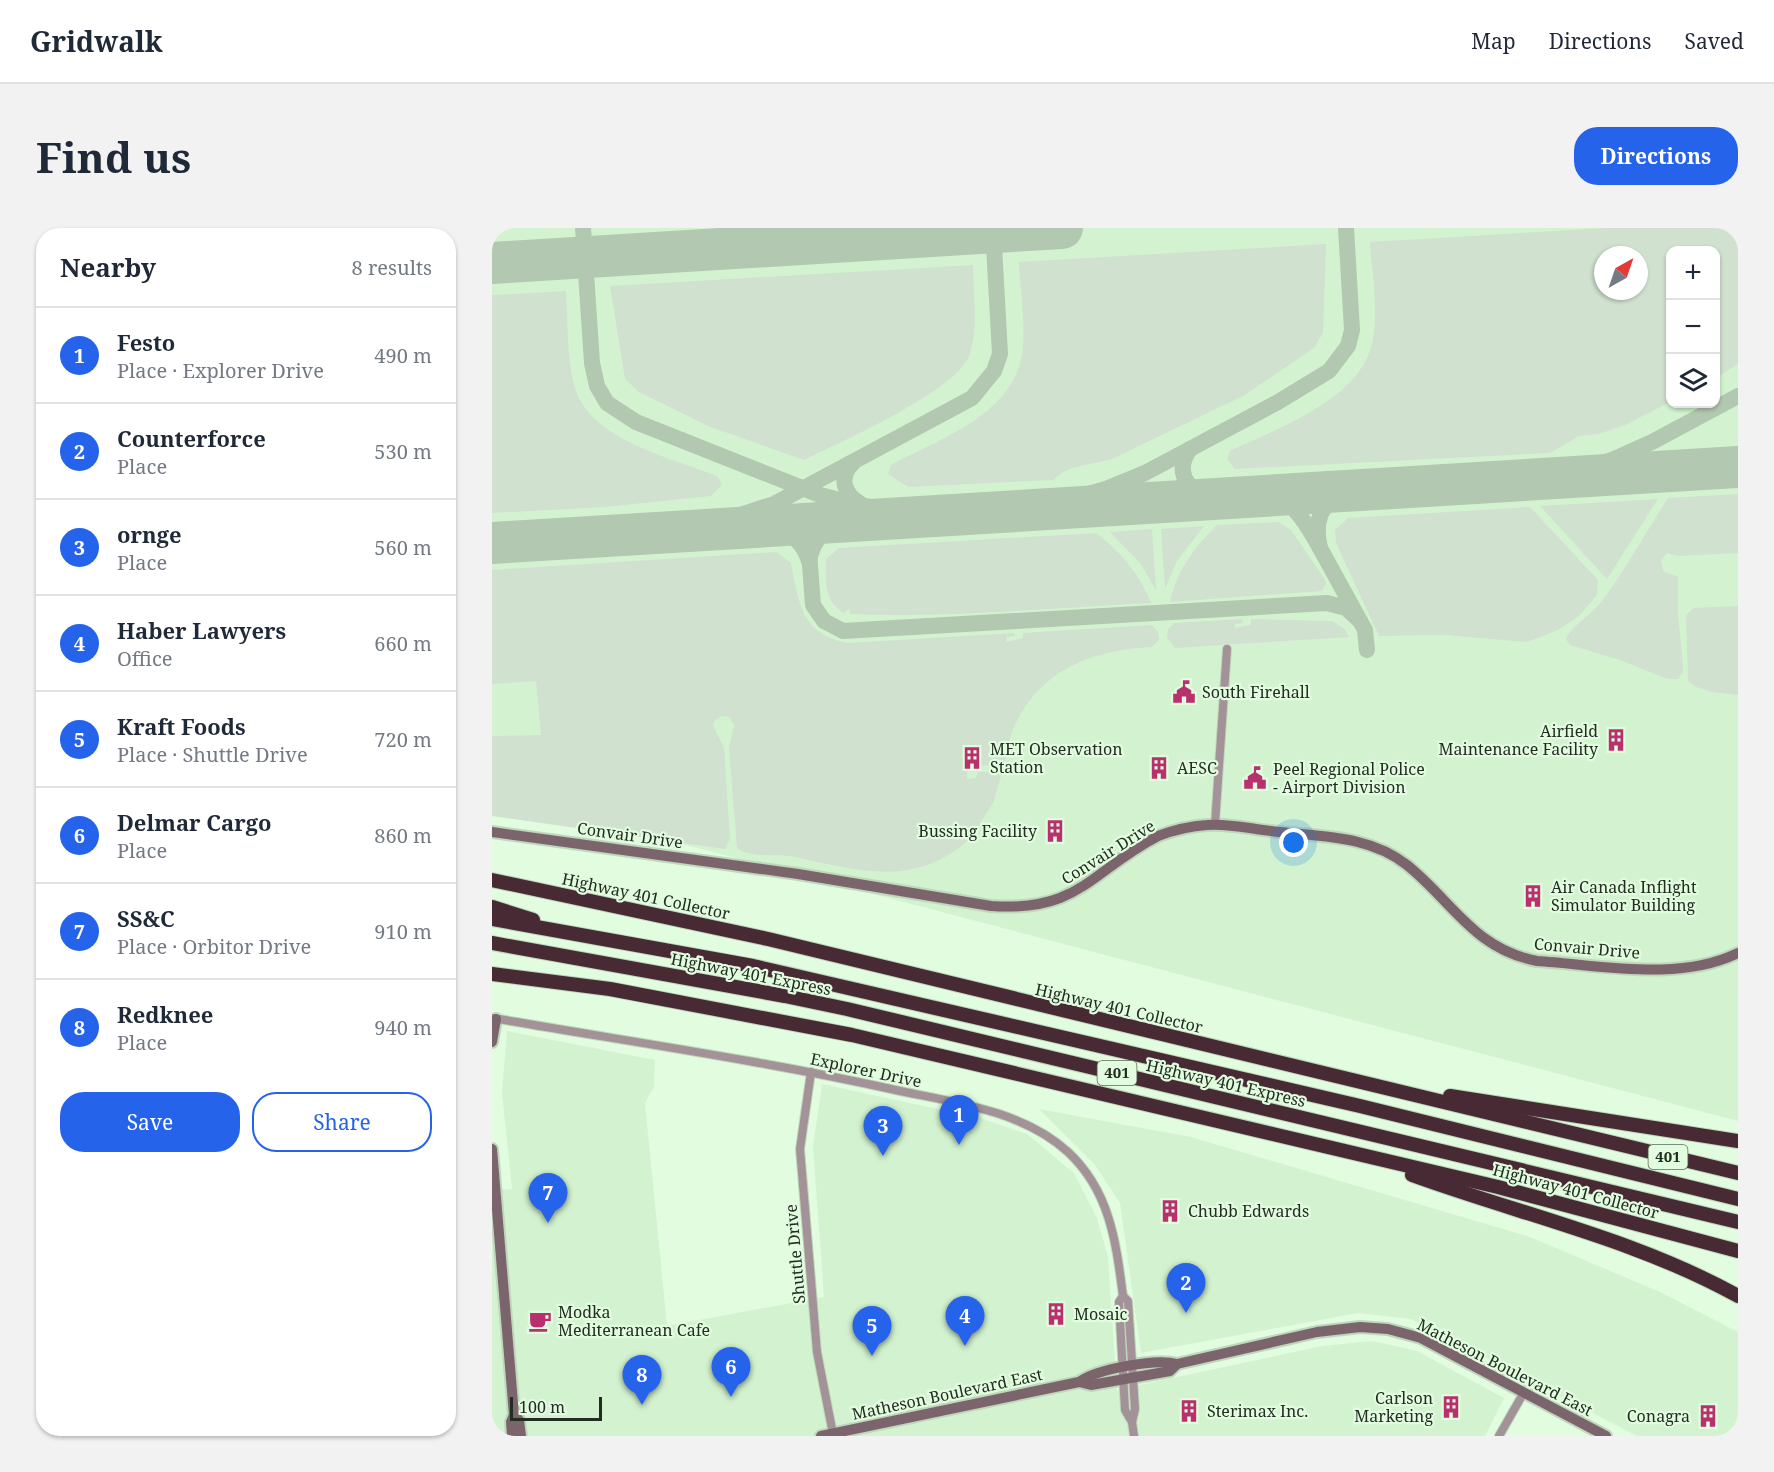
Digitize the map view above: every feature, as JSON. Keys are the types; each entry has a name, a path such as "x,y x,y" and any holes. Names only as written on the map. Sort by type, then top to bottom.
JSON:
{"highway":[{"name":"Highway 401 Collector","path":"492,880 768,939 1738,1173"},
{"path":"492,907 557,930"},
{"name":"Highway 401 Express","path":"492,919 753,966 843,986 1638,1174"},
{"name":"Highway 401 Express","path":"492,943 837,1007 1738,1222"},
{"name":"Highway 401 Collector","path":"492,974 610,989 852,1035 1548,1199 1666,1231"},
{"path":"1350,1080 1549,1114 1738,1141"},
{"path":"1348,1152 1625,1244 1689,1271 1738,1296"},
{"path":"1638,1174 1738,1190"},
{"name":"401","path":"1638,1174 1738,1199"},
{"path":"1666,1231 1738,1251"},
{"path":"1666,1231 1738,1258"}],"street":[{"path":"1215,824 1227,649"},
{"name":"Convair Drive","path":"492,832 820,878 991,906 1020,908 1050,903 1069,896 1158,836 1175,830 1215,824 1343,838 1379,848 1406,864 1478,935 1494,946 1518,957 1537,961 1681,969 1707,966 1738,953"},
{"path":"492,1042 494,1018"},
{"name":"Explorer Drive","path":"494,1018 811,1072 992,1113 1016,1120 1054,1141 1083,1168 1097,1187 1114,1233 1123,1296 1128,1301 1128,1373 1125,1410 1132,1422 1134,1436"},
{"name":"Shuttle Drive","path":"811,1072 800,1149 818,1352 833,1434"},
{"path":"492,1149 514,1415 511,1422 512,1436"},
{"name":"Matheson Boulevard East","path":"821,1436 1079,1382 1090,1385 1128,1373 1170,1371 1177,1364 1317,1332 1375,1327 1421,1338 1606,1436"},
{"path":"1499,1436 1523,1394"},
{"path":"514,1415 519,1420 521,1436"}],"shaded area":[{"path":"492,228 1738,228 1738,1121 492,794"},
{"path":"1606,228 1738,228 1738,364 1720,375 1720,246 1666,246 1666,404 1625,425 1599,434 1579,436 1550,453 1235,469 1227,459 1230,451 1314,410 1351,381 1364,363 1372,343 1375,318 1370,242"},
{"path":"1326,244 1323,333 1314,348 1245,395 1114,458 1074,468 1054,480 908,487 888,474 891,465 975,420 993,406 1008,389 1018,369 1023,345 1019,262"},
{"path":"973,265 974,335 969,356 960,370 943,385 895,415 804,460 708,426 639,392 625,379 610,286"},
{"path":"566,291 570,362 575,389 580,400 605,428 641,448 717,476 722,485 711,496 605,507 492,513 492,295"},
{"path":"1738,494 1738,553 1678,556 1667,553 1661,560 1663,571 1678,577 1678,613 1683,672 1678,679 1667,679 1620,660 1570,645 1566,639 1569,634 1602,601 1668,498"},
{"path":"1658,499 1607,579 1540,506"},
{"path":"1530,507 1598,580 1597,595 1579,616 1558,630 1527,642 1445,635 1379,636 1336,543 1335,530 1348,518"},
{"path":"1278,522 1291,530 1324,578 1326,583 1322,591 1170,602 1177,580 1188,560 1217,525"},
{"path":"1204,526 1177,561 1165,589 1161,529"},
{"path":"1152,529 1156,590 1140,563 1110,532"},
{"path":"1096,533 1128,564 1141,582 1151,603 962,614 848,614 851,612 849,609 843,613 837,608 827,589 826,559 839,548"},
{"path":"777,552 791,563 800,603 811,624 820,633 848,643 1014,633 1015,636 1006,637 1007,642 1023,638 1023,633 1152,625 1158,632 1159,640 1152,647 1108,653 1088,659 1052,678 1024,709 1013,729 1003,765 976,766 974,751 968,751 967,779 976,778 978,772 1002,772 994,801 978,827 980,829 959,848 937,861 915,868 893,872 870,871 788,856 750,853 737,848 729,748 734,725 729,717 722,716 715,720 713,725 724,748 730,839 725,849 492,816 492,736 541,735 536,681 492,684 492,570"},
{"path":"1738,606 1738,695 1711,692 1696,687 1688,681 1686,615 1694,608"},
{"path":"1242,619 1243,623 1235,624 1235,628 1251,625 1251,619 1332,621 1344,628 1349,637 1175,648 1167,638 1168,629 1174,623"},
{"path":"507,1031 655,1060 654,1087 645,1103 667,1326 824,1297 813,1147 822,1084 980,1118 1027,1134 1074,1173 1097,1218 1108,1257 1117,1390 1322,1346 1372,1341 1417,1351 1504,1398 1485,1436 492,1436 492,1190 512,1189 502,1093"},
{"path":"1039,1109 1191,1137 1530,1237 1660,1292 1738,1332 1738,1436 1637,1436 1411,1319 1358,1313 1141,1353 1120,1203 1095,1165"}],"taxiway":[{"path":"583,228 592,363 597,386 607,403 636,422 820,495 864,506 928,515"},
{"path":"767,246 833,237 861,228"},
{"path":"888,228 994,232"},
{"path":"642,534 734,517 774,504 972,398 994,371 1000,354 993,228"},
{"path":"1025,228 1031,230"},
{"path":"1035,509 1106,489 1145,473 1278,402 1329,371 1348,346 1352,330 1346,228"},
{"path":"1548,479 1612,460 1652,442 1738,396"},
{"path":"1190,449 1183,465 1185,479 1194,490 1210,499"},
{"path":"853,463 848,468 844,480 850,496 861,504"},
{"path":"1210,500 1250,497 1277,498 1297,513 1320,548 1318,527 1322,512 1331,501 1360,491 1411,488"},
{"path":"806,512 813,605 824,621 843,631 1327,603 1346,608 1360,621"},
{"path":"712,530 755,527 782,531 793,537 802,547 809,561 814,545 822,534 832,527 858,521 902,519"},
{"path":"492,540 510,541"},
{"path":"1320,548 1365,630 1367,650"}],"runway":[{"path":"492,263 1062,228"},
{"path":"492,543 1738,467"}],"place":[{"name":"South Firehall","path":"1184,692"},
{"name":"Airfield Maintenance Facility","path":"1616,740"},
{"name":"MET Observation Station","path":"972,758"},
{"name":"AESC","path":"1159,768"},
{"name":"Peel Regional Police - Airport Division","path":"1255,778"},
{"name":"Bussing Facility","path":"1055,831"},
{"name":"Air Canada Inflight Simulator Building","path":"1533,896"},
{"name":"Festo","path":"959,1145"},
{"name":"ornge","path":"883,1156"},
{"name":"Chubb Edwards","path":"1170,1211"},
{"name":"SS&C","path":"548,1223"},
{"name":"Counterforce","path":"1186,1313"},
{"name":"Mosaic","path":"1056,1314"},
{"name":"Modka Mediterranean Cafe","path":"540,1321"},
{"name":"Haber Lawyers","path":"965,1346"},
{"name":"Kraft Foods","path":"872,1356"},
{"name":"Delmar Cargo","path":"731,1397"},
{"name":"Redknee","path":"642,1405"},
{"name":"Carlson Marketing","path":"1451,1407"},
{"name":"Sterimax Inc.","path":"1189,1411"},
{"name":"Conagra","path":"1708,1416"}]}
